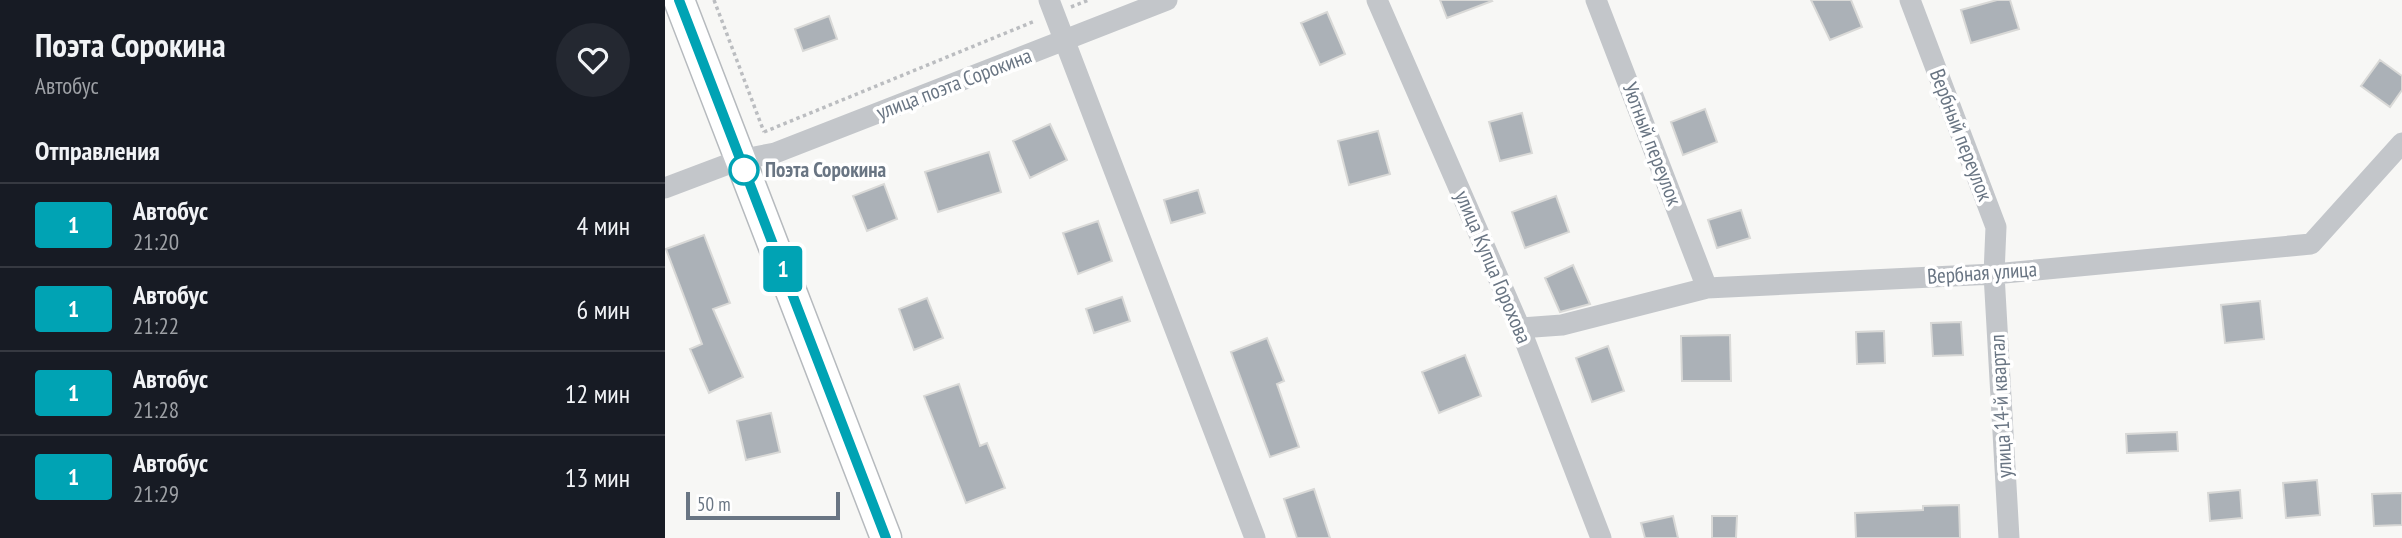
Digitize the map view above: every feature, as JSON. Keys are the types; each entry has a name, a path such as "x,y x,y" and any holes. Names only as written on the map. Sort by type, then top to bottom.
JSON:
{"street":[{"path":"680,0 739,160 886,538"},
{"name":"улица поэта Сорокина","path":"665,188 739,160 775,153 1167,0"},
{"name":"улица Купца Горохова","path":"1377,0 1520,328 1601,538"},
{"name":"Уютный переулок","path":"1596,0 1707,288"},
{"name":"Вербный переулок","path":"1910,0 1996,227 1994,274"},
{"path":"1052,7 1255,538"},
{"name":"Вербная улица","path":"1520,328 1562,325 1707,288 1994,274 2311,244 2402,143"},
{"name":"улица 14-й квартал","path":"1994,274 2009,538"}],"path":[{"path":"714,0 764,132 775,153"},
{"path":"764,132 1052,7 1089,0"}],"building":[{"path":"1440,0 1491,0 1492,1 1447,18"},
{"path":"1811,0 1851,0 1862,27 1830,40"},
{"path":"1997,0 2010,0 2019,29 1971,43 1961,10"},
{"path":"1327,12 1345,54 1320,65 1301,23"},
{"path":"829,16 837,39 803,51 795,29"},
{"path":"2380,60 2402,76 2402,90 2390,107 2361,86"},
{"path":"1705,109 1717,142 1683,155 1671,122"},
{"path":"1522,113 1532,153 1500,161 1489,122"},
{"path":"1050,124 1067,160 1030,178 1013,141"},
{"path":"1378,131 1390,174 1349,185 1338,141"},
{"path":"989,152 1001,192 938,212 925,172"},
{"path":"884,184 897,219 867,231 853,196"},
{"path":"1198,190 1205,213 1171,223 1164,200"},
{"path":"1556,196 1569,232 1525,248 1512,212"},
{"path":"1741,210 1750,238 1717,248 1708,220"},
{"path":"1098,221 1112,261 1078,274 1063,233"},
{"path":"704,235 730,303 713,309 743,377 709,393 690,349 702,344 666,249"},
{"path":"1573,265 1590,304 1560,312 1545,278"},
{"path":"1122,297 1130,321 1094,333 1086,309"},
{"path":"927,298 943,338 914,350 899,309"},
{"path":"2260,301 2264,339 2225,343 2221,305"},
{"path":"1961,322 1963,355 1933,356 1931,323"},
{"path":"1884,331 1885,363 1857,364 1856,332"},
{"path":"1730,335 1731,381 1682,381 1681,336"},
{"path":"1267,338 1284,381 1277,384 1299,447 1270,457 1231,352"},
{"path":"1608,346 1624,391 1592,402 1576,358"},
{"path":"1465,355 1481,396 1439,413 1422,372"},
{"path":"959,384 980,446 987,443 1005,488 966,503 924,396"},
{"path":"771,413 780,452 746,460 737,421"},
{"path":"2177,432 2178,451 2127,453 2126,434"},
{"path":"2317,480 2320,515 2286,518 2283,483"},
{"path":"1314,489 1330,538 1297,538 1284,499"},
{"path":"2240,490 2242,518 2210,521 2208,493"},
{"path":"2402,493 2402,525 2374,526 2372,494"},
{"path":"1959,505 1960,538 1856,538 1855,513 1923,510 1923,506"},
{"path":"1673,516 1678,538 1645,538 1641,523"},
{"path":"1712,516 1737,516 1736,538 1712,538"}],"bus line":[{"name":"1","path":"679,0 886,538"}],"place":[{"name":"Поэта Сорокина","path":"744,170"}]}
